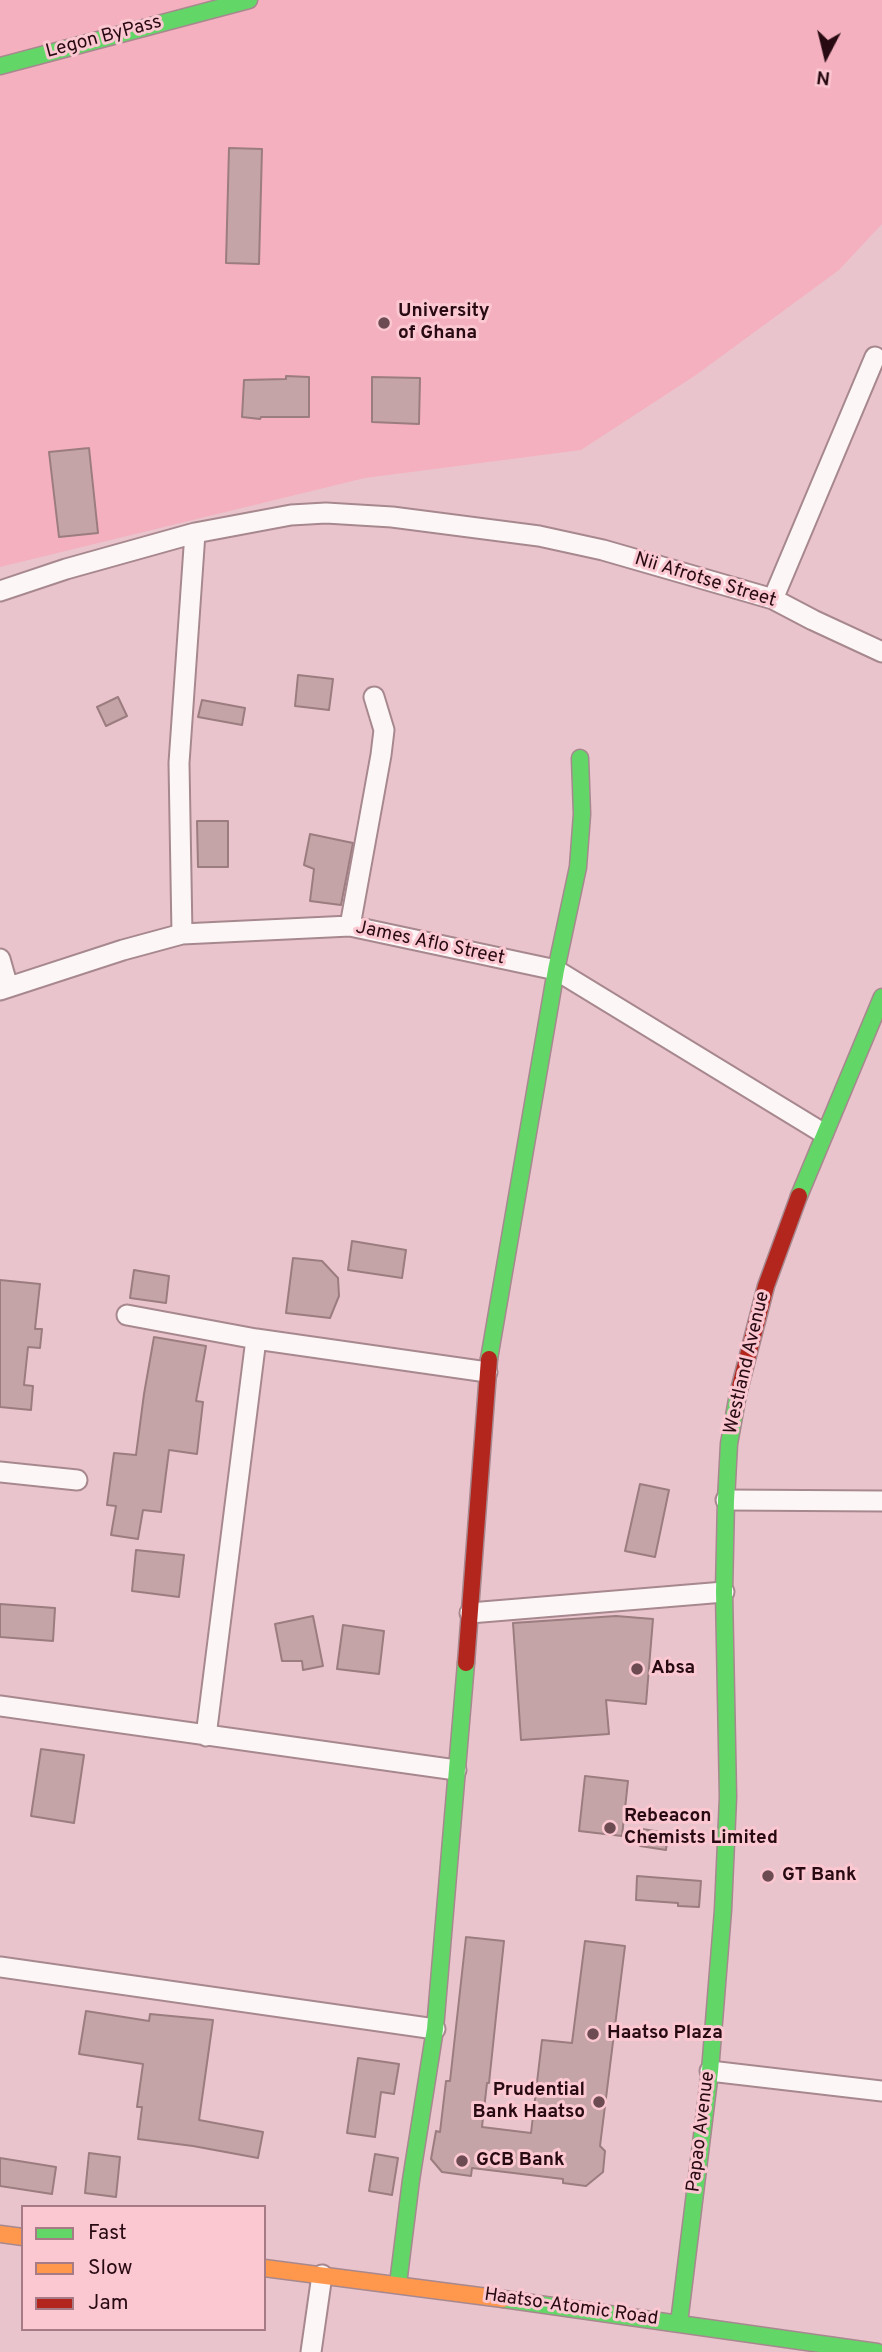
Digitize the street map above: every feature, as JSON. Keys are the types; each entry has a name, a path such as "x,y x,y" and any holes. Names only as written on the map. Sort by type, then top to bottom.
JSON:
{"street":[{"name":"Legon ByPass","path":"0,66 249,0"},
{"path":"773,598 875,357"},
{"name":"Nii Afrotse Street","path":"0,591 66,569 195,533 291,514 392,517 539,536 603,550 773,598 882,652"},
{"path":"182,934 179,763 195,533"},
{"path":"350,926 384,730 374,697"},
{"path":"398,2284 435,2029 487,1372 556,970 578,867 582,814 580,758"},
{"name":"James Aflo Street","path":"4,989 123,950 182,934 350,926 556,970 823,1133"},
{"path":"0,959 4,989"},
{"name":"Westland Avenue","path":"727,1836 724,1592 726,1500 733,1417 747,1349 765,1286 823,1133 882,997"},
{"path":"127,1315 256,1339 487,1372"},
{"path":"206,1737 256,1339"},
{"path":"0,1472 76,1480"},
{"path":"726,1500 882,1501"},
{"path":"470,1613 724,1592"},
{"path":"0,1706 456,1770"},
{"name":"Papao Avenue","path":"679,2323 710,2071 727,1836"},
{"path":"0,1967 435,2029"},
{"path":"710,2071 882,2091"},
{"path":"0,2234 21,2237"},
{"name":"Haatso-Atomic Road","path":"266,2268 398,2284 877,2352"},
{"path":"312,2352 322,2275"},
{"path":"728,2352 730,2331"}],"shaded area":[{"name":"University of Ghana","path":"0,0 882,0 882,224 839,270 696,375 581,450 365,478 0,567"}],"building":[{"path":"229,148 262,149 259,264 226,263"},
{"path":"286,376 309,377 309,417 242,417 244,380 286,379"},
{"path":"372,377 420,378 419,424 372,422"},
{"path":"89,448 98,533 59,537 49,452"},
{"path":"298,675 333,679 329,710 295,706"},
{"path":"118,697 127,716 106,726 97,707"},
{"path":"202,700 245,708 242,725 198,717"},
{"path":"197,821 228,821 228,867 198,867"},
{"path":"310,834 353,843 341,905 310,901 314,869 304,865"},
{"path":"352,1241 406,1250 402,1278 348,1270"},
{"path":"293,1258 322,1261 338,1278 339,1296 330,1318 286,1313"},
{"path":"134,1270 169,1276 166,1303 130,1298"},
{"path":"0,1280 40,1284 35,1329 42,1329 40,1348 28,1347 24,1385 33,1386 31,1410 0,1407"},
{"path":"154,1337 206,1346 196,1401 203,1402 197,1454 169,1450 161,1512 143,1510 138,1539 111,1535 116,1506 107,1505 114,1453 136,1455"},
{"path":"640,1484 669,1490 655,1557 625,1551"},
{"path":"136,1550 184,1555 179,1597 132,1591"},
{"path":"0,1604 55,1608 53,1641 0,1637"},
{"path":"313,1616 323,1666 303,1670 302,1661 282,1661 275,1624"},
{"path":"616,1616 653,1619 646,1704 606,1700 609,1734 521,1740 513,1623"},
{"path":"343,1625 384,1631 379,1674 337,1669"},
{"path":"41,1749 84,1755 74,1823 31,1816"},
{"path":"585,1776 628,1781 622,1836 579,1831"},
{"path":"642,1829 668,1833 666,1850 640,1846"},
{"path":"637,1876 701,1881 699,1907 636,1900"},
{"path":"466,1937 504,1941 482,2127 531,2133 542,2040 572,2043 585,1941 625,1946 600,2146 605,2151 603,2172 586,2186 563,2183 563,2179 472,2168 471,2176 442,2172 431,2159 436,2131 440,2132 446,2081 450,2081"},
{"path":"86,2011 149,2021 150,2014 213,2020 199,2120 263,2132 258,2158 138,2139 142,2107 137,2107 143,2064 79,2054"},
{"path":"358,2058 399,2064 394,2094 381,2092 375,2137 347,2133"},
{"path":"89,2153 120,2157 116,2197 85,2193"},
{"path":"375,2154 398,2158 392,2195 369,2191"},
{"path":"0,2158 56,2167 52,2194 0,2186"}],"traffic: fast":[{"path":"0,66 249,0"},
{"path":"489,1359 556,970 578,867 582,814 580,758"},
{"path":"799,1196 882,997"},
{"path":"679,2323 710,2071 723,1910 728,1797 724,1592 726,1500 729,1444 738,1394"},
{"path":"398,2284 435,2029 466,1663"},
{"path":"503,2299 877,2352"}],"traffic: slow":[{"path":"0,2234 21,2237"},
{"path":"266,2268 503,2299"}],"traffic: jam":[{"path":"738,1394 766,1286 799,1196"},
{"path":"466,1663 489,1359"}],"place":[{"name":"University of Ghana","path":"384,323"},
{"name":"Absa","path":"637,1669"},
{"name":"Rebeacon Chemists Limited","path":"610,1828"},
{"name":"GT Bank","path":"768,1876"},
{"name":"Haatso Plaza","path":"593,2034"},
{"name":"Prudential Bank Haatso","path":"599,2102"},
{"name":"GCB Bank","path":"462,2161"}]}
